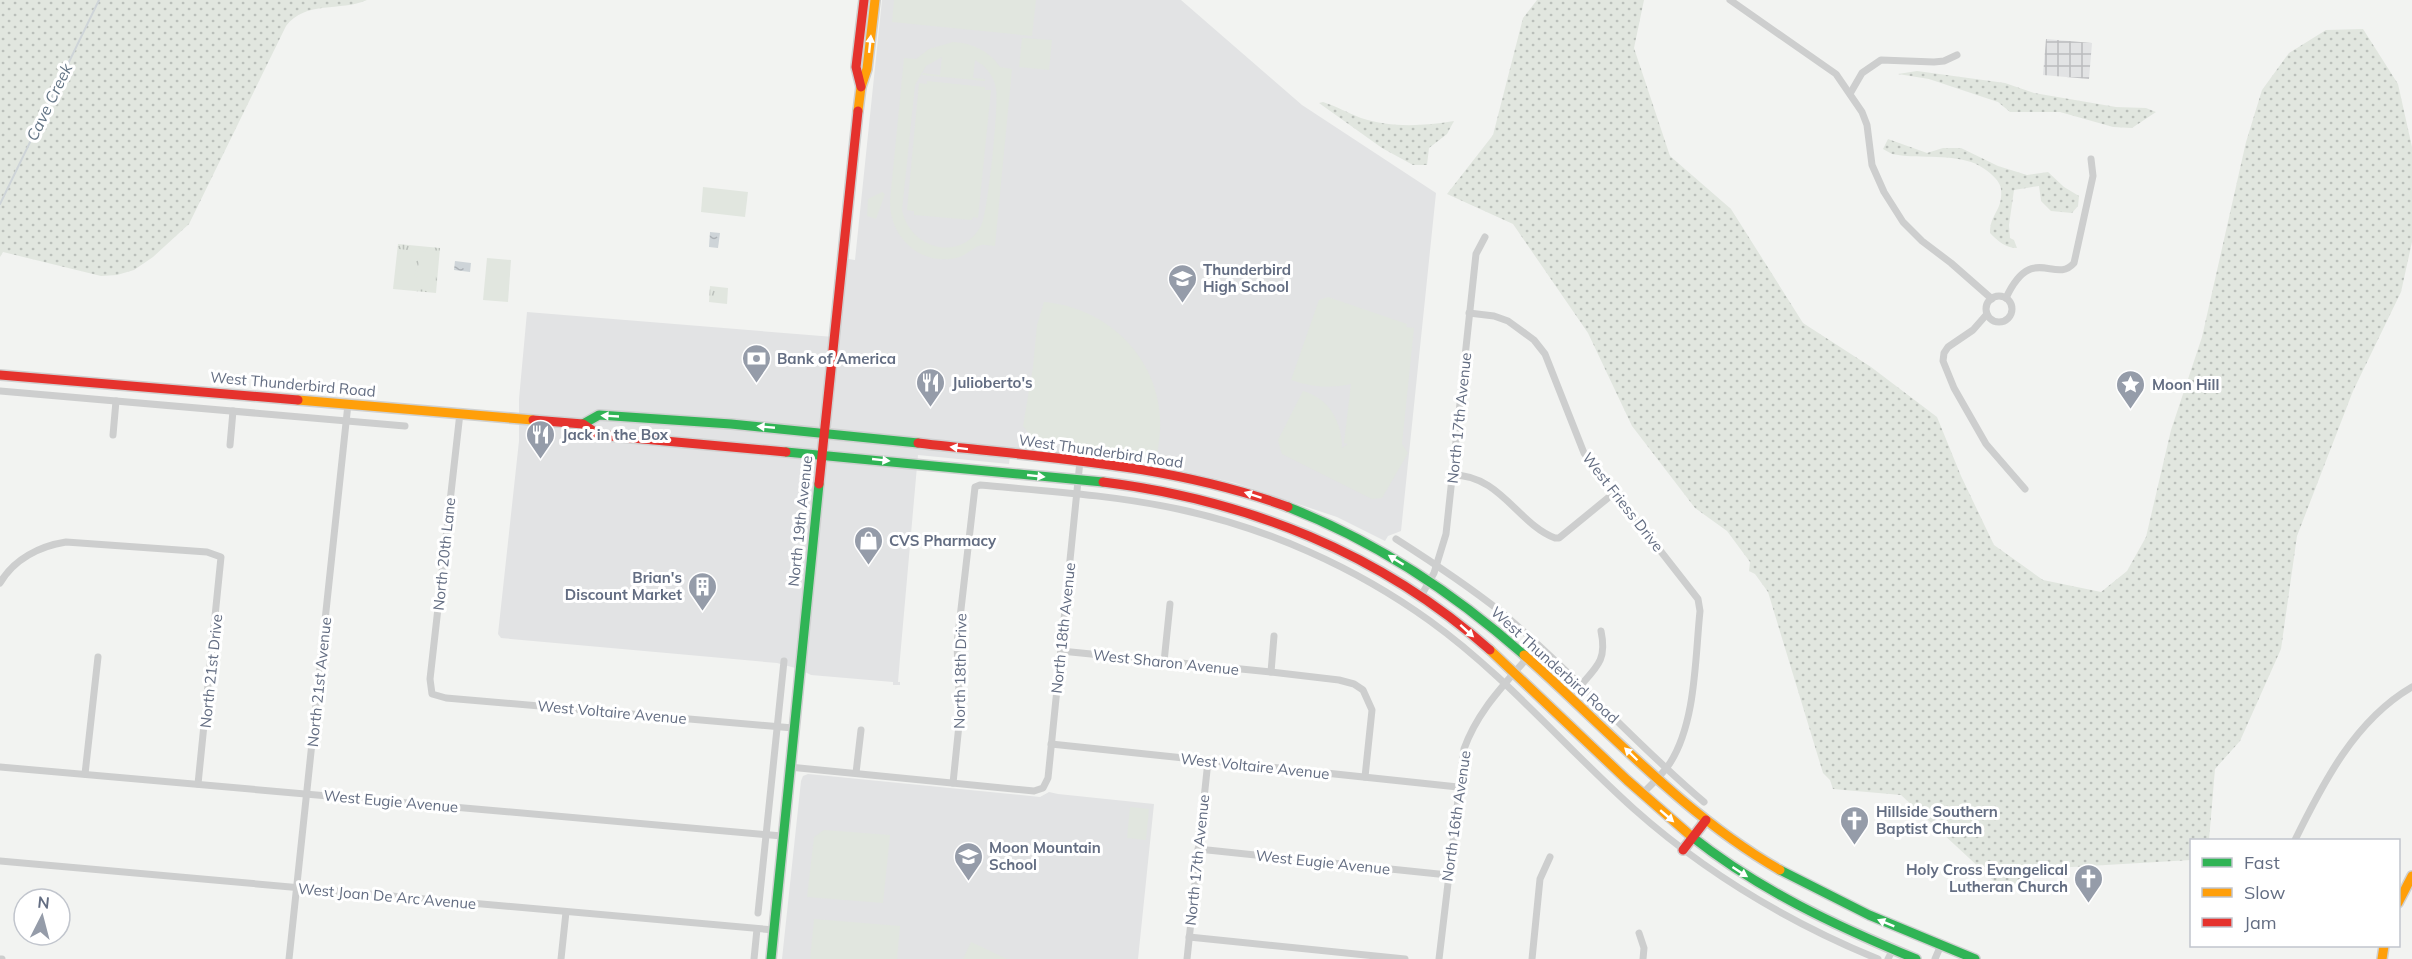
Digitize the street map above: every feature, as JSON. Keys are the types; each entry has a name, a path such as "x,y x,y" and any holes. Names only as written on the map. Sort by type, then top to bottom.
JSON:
{"main road":[{"name":"North 19th Avenue","path":"861,87 856,67 864,0"},
{"name":"North 19th Avenue","path":"771,959 793,728 861,87 867,69 875,0"},
{"name":"West Thunderbird Road","path":"0,375 583,424 599,435 823,454 1148,488 1234,509 1302,532 1371,566 1421,596 1459,624 1642,794 1725,862 1791,903 1916,959"},
{"name":"West Thunderbird Road","path":"583,424 598,415 824,433 980,450 1080,461 1181,476 1266,499 1354,537 1429,581 1482,619 1528,657 1658,779 1734,842 1812,889 1869,916 1975,959"},
{"path":"978,470 980,450"},
{"path":"1683,850 1706,820"},
{"path":"2400,899 2412,876"}],"street":[{"path":"1730,0 1836,74 1851,92 1862,112 1867,125 1872,165 1903,222 1922,241 1992,298"},
{"path":"1851,92 1862,73 1881,60 1934,62 1944,61 1958,54"},
{"path":"2006,298 2018,278 2031,267 2039,266 2061,271 2074,263 2093,176 2091,159"},
{"name":"North 17th Avenue","path":"1421,596 1437,564 1446,534 1476,254 1485,237"},
{"path":"1987,314 1995,322 2007,320 2013,308 2006,298 1996,296 1992,298 1987,304 1987,314 1973,330 1948,347 1943,362 1986,444 2025,489"},
{"name":"West Friess Drive","path":"1469,313 1494,316 1508,321 1533,340 1545,354 1584,453 1694,592 1700,611 1688,716 1681,742 1666,770"},
{"path":"0,391 405,426"},
{"path":"113,435 116,400"},
{"name":"North 21st Avenue","path":"289,959 348,404"},
{"path":"230,445 233,411"},
{"name":"North 20th Lane","path":"432,694 430,680 460,413"},
{"name":"North 18th Avenue","path":"953,783 1040,791 1047,782 1080,461"},
{"path":"1453,475 1476,478 1485,483 1555,538 1559,538 1614,493"},
{"name":"North 18th Drive","path":"953,783 960,715 957,644 975,487 980,485 1077,494"},
{"path":"1077,494 1122,499 1198,514 1264,534 1358,576 1411,608 1471,652 1634,808 1683,850 1780,913 1878,959"},
{"name":"West Thunderbird Road","path":"1396,539 1437,564 1502,613 1666,770 1704,802"},
{"name":"North 21st Drive","path":"0,583 20,560 51,545 66,542 207,552 221,557 198,784"},
{"path":"1164,662 1170,604"},
{"path":"1580,686 1601,660 1605,648 1601,631"},
{"path":"1271,672 1274,636"},
{"name":"West Sharon Avenue","path":"1061,651 1271,672 1339,680 1354,684 1363,690 1372,711 1365,777"},
{"path":"85,774 98,657"},
{"name":"North 16th Avenue","path":"1439,959 1462,758 1472,728 1486,706 1528,657"},
{"path":"758,913 784,661"},
{"path":"2296,839 2324,785 2352,742 2370,719 2394,698 2412,687"},
{"name":"West Voltaire Avenue","path":"432,694 456,699 793,728"},
{"path":"856,773 861,730"},
{"name":"West Voltaire Avenue","path":"1051,744 1458,787"},
{"name":"North 17th Avenue","path":"1187,959 1208,761"},
{"name":"West Eugie Avenue","path":"0,767 782,836"},
{"path":"789,767 953,783"},
{"path":"1642,794 1666,770"},
{"name":"West Eugie Avenue","path":"1198,849 1448,875"},
{"path":"1532,959 1540,879 1550,857"},
{"name":"West Joan De Arc Avenue","path":"0,861 774,930"},
{"path":"561,959 566,912"},
{"path":"754,959 757,928"},
{"path":"1639,933 1644,948 1643,959"},
{"path":"1189,937 1405,959"},
{"path":"1935,959 1941,945"},
{"path":"1888,959 1893,949"}],"shaded area":[{"path":"882,0 1181,0 1302,105 1436,193 1401,531 1388,536 1385,541 1337,517 1235,483 1156,465 1011,448 1009,464 918,455 898,682 900,685 893,685 893,682 811,675 777,663 501,638 498,634 519,441 519,399 527,312 834,337 842,258 855,260"},
{"path":"2046,39 2092,43 2089,79 2043,75"},
{"name":"Moon Mountain School","path":"808,774 1040,797 1049,792 1154,804 1138,959 782,959 801,781 803,776"}],"green space":[{"path":"0,0 367,0 303,13 286,26 189,224 153,257 134,270 117,275 101,276 3,252 0,257"},
{"path":"894,0 1036,0 1032,36 892,22"},
{"path":"1537,0 1644,0 1634,48 1670,156 1731,209 1803,323 1871,367 1937,417 1961,476 1994,545 2043,580 2101,592 2127,571 2146,537 2171,430 2202,337 2246,142 2262,90 2289,53 2326,30 2363,29 2398,84 2412,147 2412,242 2401,292 2353,391 2297,536 2281,649 2240,741 2215,769 2209,839 2190,839 2190,860 2038,869 2013,886 1996,883 1901,795 1833,789 1830,780 1823,773 1768,592 1755,574 1749,571 1750,562 1727,531 1695,508 1632,426 1588,333 1513,224 1447,194 1493,135 1523,18"},
{"path":"1022,38 1052,40 1049,70 1019,67"},
{"path":"953,42 967,44 986,52 1000,67 1012,69 995,246 981,245 956,258 942,259 919,253 901,236 891,213 890,200 904,58 916,59 929,49","holes":["942,57 940,75 923,73 922,75 985,81 985,79 973,78 975,60 983,65 991,76 997,98 990,181 984,217 981,226 972,238 961,245 949,247 925,242 907,223 902,210 915,85 926,66"]},
{"path":"1917,71 2005,83 2034,93 2116,107 2146,108 2156,112 2132,128 2113,127 2060,112 2010,112 1998,102 1929,79 1898,74"},
{"path":"927,81 985,87 985,90 991,90 978,218 973,217 972,220 914,215 914,211 907,210 919,83 927,84"},
{"path":"1323,102 1361,118 1396,125 1454,121 1447,134 1429,148 1427,165 1413,165 1382,148 1319,103"},
{"path":"1888,139 1927,153 1943,148 1961,148 1998,166 2027,175 2048,172 2064,187 2079,196 2078,206 2072,213 2051,211 2041,201 2039,186 2014,190 2009,225 2010,238 2014,240 2017,248 2009,247 1990,233 2000,202 2001,189 1989,172 1975,164 1961,160 1892,154 1883,149"},
{"path":"703,187 748,192 745,217 701,212"},
{"path":"882,192 885,194 876,219 867,216 868,199"},
{"path":"398,244 440,248 436,293 393,289"},
{"path":"399,249 417,251 414,286 395,284"},
{"path":"420,251 438,253 435,288 416,286"},
{"path":"487,258 511,260 508,302 483,300"},
{"path":"710,286 728,288 727,304 709,302"},
{"path":"1328,297 1414,328 1402,444 1408,453 1382,498 1372,499 1282,454 1278,440 1303,391 1312,394 1327,405 1337,420 1342,448 1348,444 1344,443 1351,384 1321,386 1291,380 1319,300"},
{"path":"1044,302 1087,313 1107,324 1124,338 1138,355 1157,395 1160,436 1157,454 1032,438 1023,426 1033,367 1037,325"},
{"path":"1130,807 1149,809 1146,840 1127,838"},
{"path":"824,830 890,835 883,903 807,897 814,837"},
{"path":"814,919 900,926 897,959 810,959"},
{"path":"971,942 1007,959 963,959"}],"water":[{"path":"710,232 720,233 718,248 709,247"},
{"path":"455,261 471,263 470,272 454,270"}],"waterway":[{"name":"Cave Creek","path":"0,204 99,0"}],"traffic: fast":[{"path":"583,424 599,415 731,424 918,443"},
{"path":"786,452 1103,482"},
{"path":"771,959 819,484"},
{"path":"1288,507 1352,536 1412,570 1470,610 1524,655"},
{"path":"1691,836 1771,890 1828,920 1916,959"},
{"path":"1780,870 1869,915 1975,959"}],"traffic: slow":[{"path":"858,111 861,87 867,69 875,0"},
{"path":"298,400 533,420"},
{"path":"1490,650 1627,780 1691,836"},
{"path":"1524,655 1678,797 1744,848 1780,870"},
{"path":"2400,899 2412,876"},
{"path":"2382,959 2384,947"}],"traffic: jam":[{"path":"861,87 856,67 864,0"},
{"path":"819,484 858,111"},
{"path":"0,375 298,400"},
{"path":"533,420 583,424 599,435 786,452"},
{"path":"918,443 1059,458 1152,471 1243,492 1288,507"},
{"path":"1103,482 1157,490 1209,502 1260,517 1310,536 1404,585 1490,650"},
{"path":"1683,850 1706,820"}],"place":[{"name":"Thunderbird High School","path":"1182,304"},
{"name":"Bank of America","path":"756,384"},
{"name":"Julioberto's","path":"931,408"},
{"name":"Moon Hill","path":"2131,410"},
{"name":"Jack in the Box","path":"541,460"},
{"name":"CVS Pharmacy","path":"868,566"},
{"name":"Brian's Discount Market","path":"703,612"},
{"name":"Hillside Southern Baptist Church","path":"1855,846"},
{"name":"Moon Mountain School","path":"968,882"},
{"name":"Holy Cross Evangelical Lutheran Church","path":"2089,904"}]}
